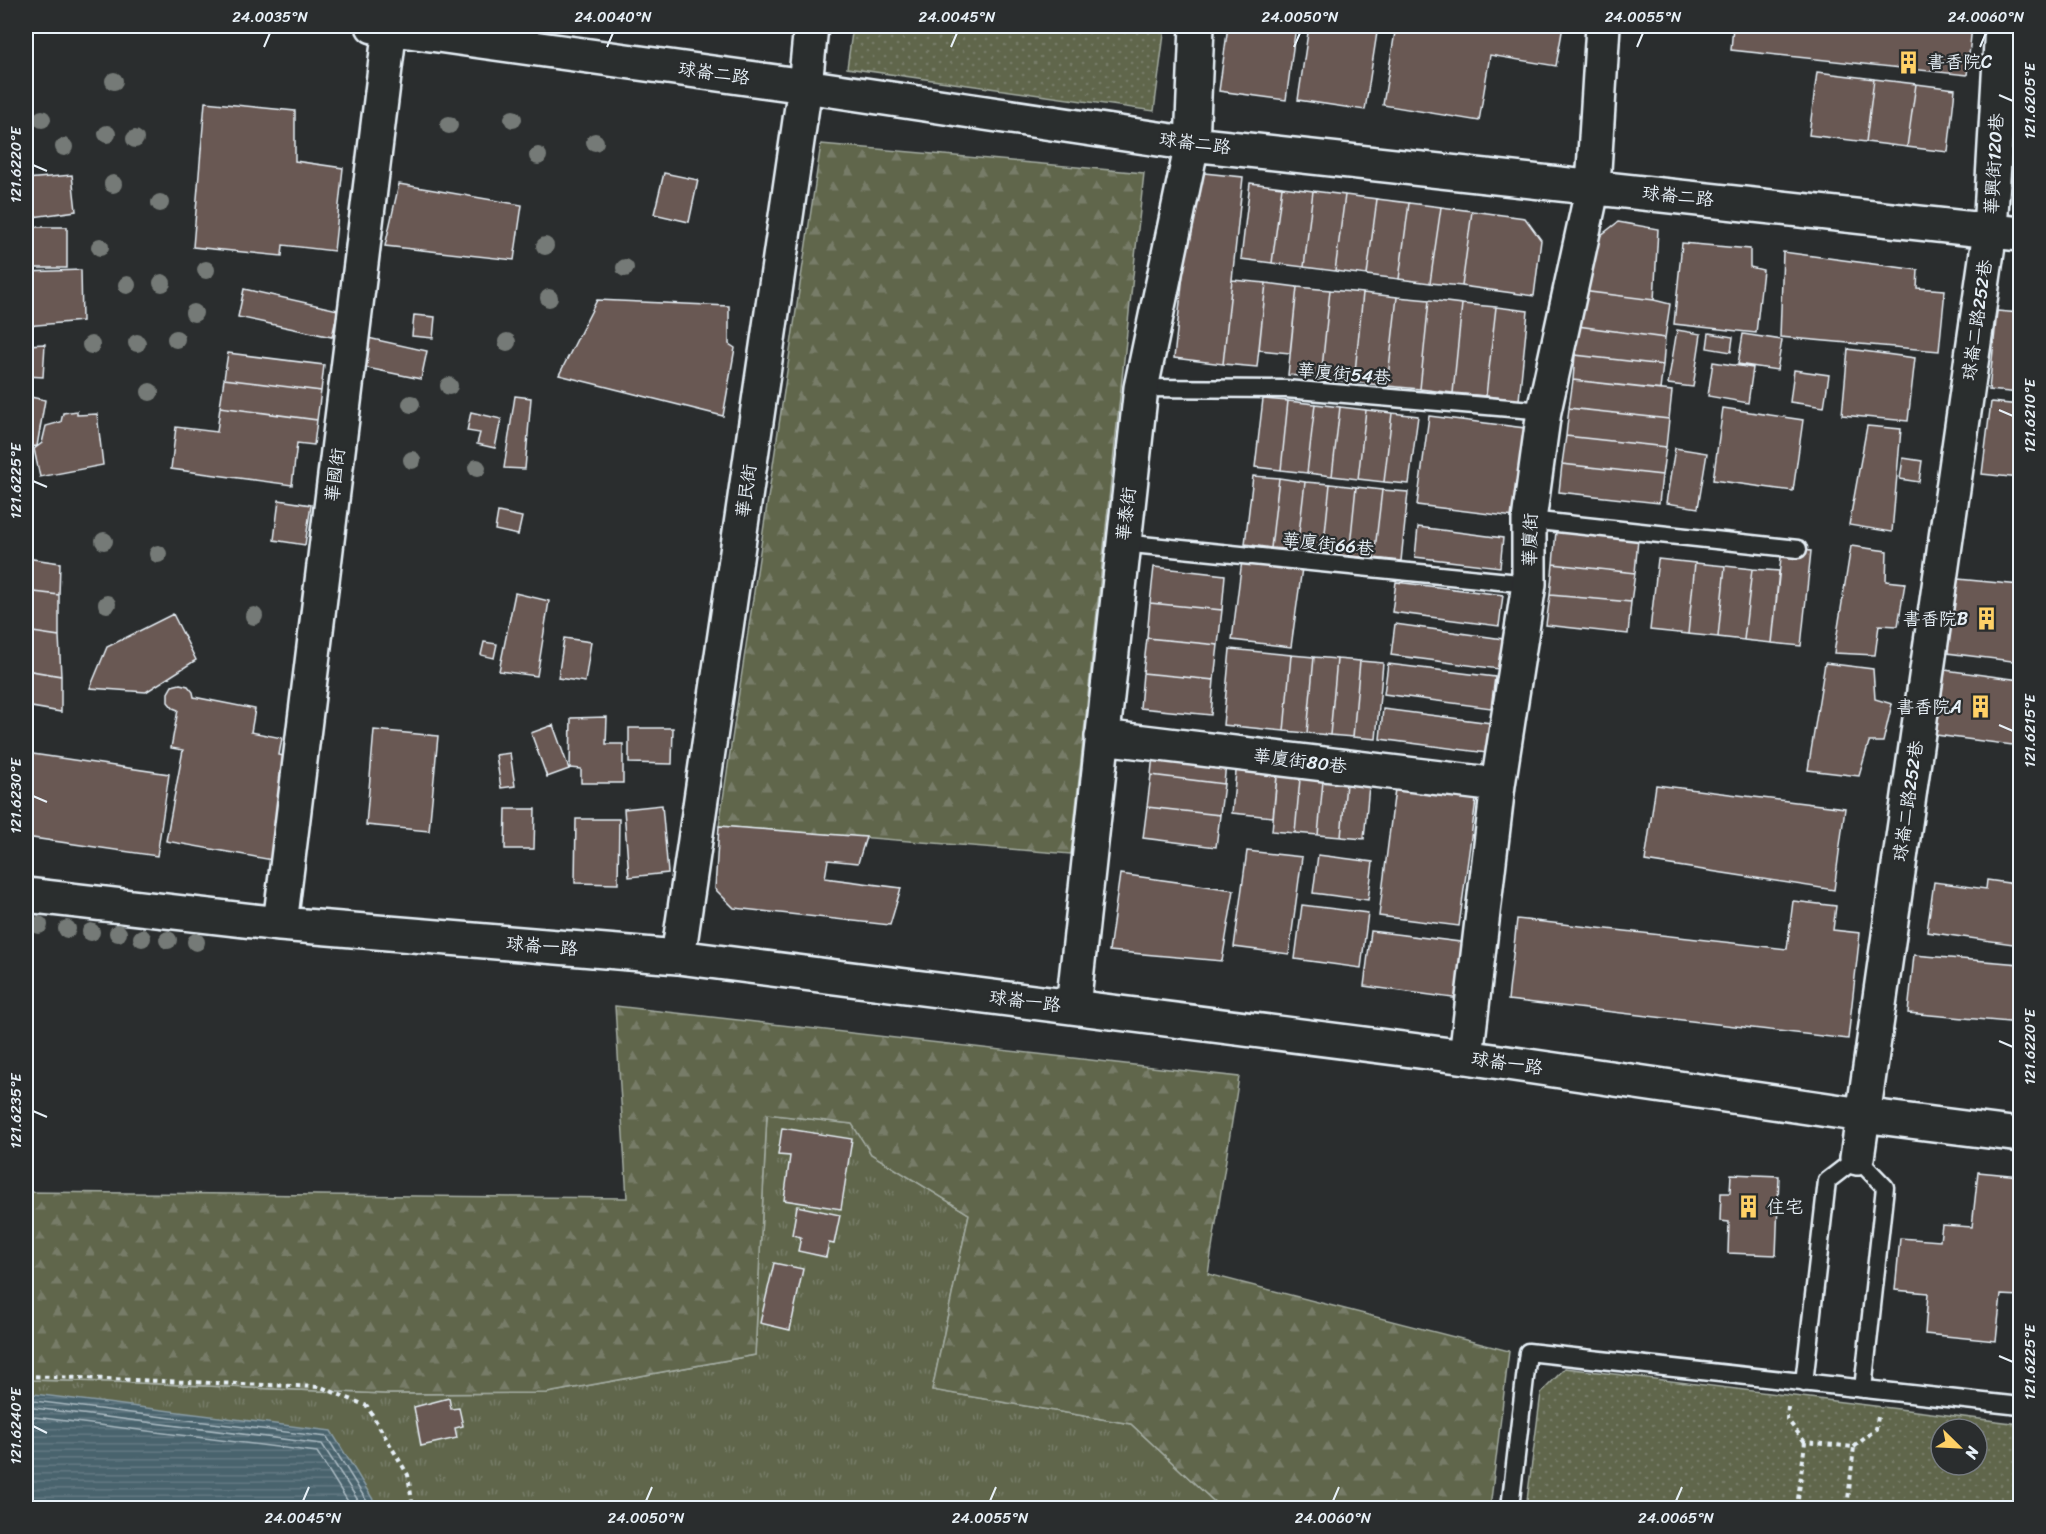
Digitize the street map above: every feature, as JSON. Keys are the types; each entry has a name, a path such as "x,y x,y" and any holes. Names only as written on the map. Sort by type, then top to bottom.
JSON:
{"street":[{"name":"球崙二路","path":"382,26 1192,144 2005,232"},
{"name":"華國街","path":"280,924 382,26"},
{"name":"華民街","path":"678,957 805,86 811,26"},
{"name":"華泰街","path":"1073,1007 1122,543 1141,388 1192,144 1197,26"},
{"name":"華廈街","path":"1466,1057 1498,785 1530,584 1528,520 1544,411 1593,186 1603,26"},
{"name":"華興街120巷","path":"2002,26 2005,232"},
{"name":"球崙二路252巷","path":"1857,1158 1862,1115 2005,232"},
{"name":"華廈街80巷","path":"1102,737 1498,785"},
{"name":"球崙一路","path":"26,895 280,924 678,957 1466,1057 1862,1115 2020,1135"}],"lane":[{"name":"華廈街54巷","path":"1141,388 1286,389 1544,411"},
{"path":"1528,520 1798,549"},
{"name":"華廈街66巷","path":"1122,543 1530,584"},
{"path":"1797,1382 1827,1181 1857,1158 1885,1187 1863,1389"},
{"path":"1510,1509 1528,1352 2020,1406"}],"path":[{"path":"26,1376 321,1387 367,1406 408,1475 413,1509"},
{"path":"1797,1382 1787,1419 1805,1442 1797,1509"},
{"path":"1847,1509 1854,1447 1876,1429 1881,1391"},
{"path":"1805,1442 1854,1447"}],"green space":[{"path":"853,26 1165,26 1154,111 847,68"},
{"path":"821,144 1144,173 1071,854 719,826"},
{"path":"615,1006 1239,1077 1208,1274 1509,1351 1490,1508 1221,1508 1131,1424 932,1390 969,1214 871,1154 852,1124 767,1114 755,1355 547,1393 385,1394 26,1380 26,1192 627,1198"},
{"path":"767,1114 853,1124 871,1154 969,1214 932,1390 1131,1424 1221,1508 26,1508 26,1380 385,1394 547,1393 755,1355"},
{"path":"1565,1368 1963,1417 1929,1417 1929,1477 1989,1477 1989,1420 2020,1424 2020,1508 1526,1508 1541,1393"}],"water":[{"path":"26,1393 331,1431 377,1506 376,1508 26,1508"}],"building":[{"path":"1228,26 1296,26 1286,100 1219,91"},
{"path":"1309,26 1378,26 1365,110 1298,100"},
{"path":"1396,26 1563,26 1556,66 1490,55 1479,121 1383,105"},
{"name":"書香院C","path":"1733,26 1972,26 1967,75 1731,50"},
{"path":"2017,26 2020,26 2020,53 2013,52"},
{"path":"1817,72 1874,79 1866,142 1809,135"},
{"path":"1874,79 1916,84 1907,147 1866,142"},
{"path":"1916,84 1955,89 1948,152 1907,147"},
{"path":"205,102 295,111 295,161 343,168 334,251 283,245 282,256 193,247"},
{"path":"1194,172 1243,177 1223,364 1174,358"},
{"path":"664,173 698,180 689,222 654,214"},
{"path":"72,175 76,211 26,218 26,179"},
{"path":"1250,183 1282,187 1272,263 1241,259"},
{"path":"399,184 522,205 514,260 385,246"},
{"path":"1282,187 1313,191 1304,267 1272,263"},
{"path":"1313,191 1345,195 1335,271 1304,267"},
{"path":"1345,195 1377,199 1367,275 1335,271"},
{"path":"1377,199 1409,203 1399,279 1367,275"},
{"path":"1409,203 1441,207 1430,283 1399,279"},
{"path":"1441,207 1472,211 1462,286 1430,283"},
{"path":"1472,211 1525,218 1541,240 1534,296 1462,286"},
{"path":"1618,222 1658,229 1654,300 1582,291 1587,246"},
{"path":"26,227 67,227 67,268 26,268"},
{"path":"1682,243 1750,249 1750,267 1763,270 1756,333 1674,324"},
{"path":"1783,252 1918,270 1917,288 1945,290 1939,351 1780,337"},
{"path":"81,270 82,321 26,326 26,272"},
{"path":"1232,280 1266,283 1257,367 1223,364"},
{"path":"1266,283 1297,287 1290,353 1259,350"},
{"path":"1297,287 1330,290 1321,378 1288,375"},
{"path":"244,289 338,310 332,337 238,317"},
{"path":"1330,290 1363,293 1354,382 1321,378"},
{"path":"1582,291 1670,304 1665,338 1578,326"},
{"path":"1363,293 1397,297 1387,386 1354,382"},
{"path":"1397,297 1429,300 1420,389 1387,386"},
{"path":"597,300 729,306 729,344 735,348 723,416 559,375"},
{"path":"1429,300 1462,304 1453,393 1420,389"},
{"path":"1462,304 1496,307 1486,396 1453,393"},
{"path":"1496,307 1528,311 1519,400 1486,396"},
{"path":"1997,311 2020,313 2020,393 1989,390"},
{"path":"414,315 435,317 433,338 412,336"},
{"path":"1578,326 1665,338 1663,365 1575,355"},
{"path":"1677,330 1701,334 1693,387 1668,384"},
{"path":"1709,333 1733,337 1731,352 1707,348"},
{"path":"1743,334 1782,340 1777,370 1738,364"},
{"path":"368,338 427,351 421,379 362,367"},
{"path":"45,344 43,377 26,376 26,345"},
{"path":"1848,349 1915,358 1908,421 1842,415"},
{"path":"228,353 324,365 321,391 224,379"},
{"path":"1575,355 1663,365 1660,390 1573,380"},
{"path":"1713,362 1753,368 1748,403 1708,396"},
{"path":"1794,370 1829,375 1824,407 1790,402"},
{"path":"224,379 321,391 317,420 220,407"},
{"path":"1573,380 1672,391 1669,419 1569,408"},
{"path":"26,396 45,400 37,446 26,447"},
{"path":"515,396 531,398 525,469 504,468"},
{"path":"1263,399 1288,401 1281,470 1255,467"},
{"path":"1288,401 1315,404 1307,473 1281,470"},
{"path":"1991,402 2020,405 2020,478 1982,474"},
{"path":"1315,404 1340,407 1332,476 1307,473"},
{"path":"220,407 317,420 314,445 297,443 292,485 171,469 176,427 217,432"},
{"path":"1340,407 1366,410 1358,479 1332,476"},
{"path":"1569,408 1669,419 1666,447 1566,436"},
{"path":"1723,408 1803,420 1793,491 1713,480"},
{"path":"1366,410 1392,413 1384,482 1358,479"},
{"path":"77,411 77,415 97,414 103,465 40,477 34,449 42,443 46,426 61,422 63,413"},
{"path":"471,412 501,419 495,448 477,444 480,433 467,431"},
{"path":"1392,413 1418,416 1409,484 1384,482"},
{"path":"1429,416 1525,428 1514,517 1417,505"},
{"path":"1867,426 1901,429 1892,532 1849,525"},
{"path":"1566,436 1666,447 1662,475 1562,464"},
{"path":"1675,448 1707,453 1698,508 1666,503"},
{"path":"1903,458 1922,461 1919,482 1900,479"},
{"path":"1562,464 1662,475 1659,503 1559,492"},
{"path":"1253,476 1279,478 1271,548 1245,544"},
{"path":"1279,478 1305,482 1297,550 1271,548"},
{"path":"1305,482 1330,484 1323,553 1297,550"},
{"path":"1330,484 1356,487 1349,556 1323,553"},
{"path":"1356,487 1382,490 1374,558 1349,556"},
{"path":"1382,490 1408,492 1401,561 1374,558"},
{"path":"279,500 311,505 305,545 274,540"},
{"path":"498,512 522,517 518,535 495,530"},
{"path":"1418,527 1503,538 1500,567 1415,557"},
{"path":"1556,531 1638,539 1635,573 1553,564"},
{"path":"1851,546 1887,551 1886,581 1905,583 1898,626 1879,625 1875,655 1834,653"},
{"path":"1782,548 1811,551 1801,646 1772,643"},
{"path":"26,558 60,563 59,595 26,591"},
{"path":"1658,559 1695,563 1688,634 1650,630"},
{"path":"1242,560 1302,568 1291,647 1232,640"},
{"path":"1695,563 1725,566 1718,637 1688,634"},
{"path":"1553,564 1635,573 1631,602 1550,595"},
{"path":"1725,566 1752,569 1744,640 1718,637"},
{"path":"1154,567 1225,575 1222,610 1150,603"},
{"path":"1752,569 1779,571 1772,643 1744,640"},
{"name":"書香院B","path":"1958,579 2020,585 2020,662 1947,653"},
{"path":"1396,582 1503,595 1499,626 1392,612"},
{"path":"26,591 59,595 59,636 26,631"},
{"path":"515,593 549,601 537,676 499,671"},
{"path":"1550,595 1631,602 1628,634 1546,625"},
{"path":"1150,603 1222,610 1218,645 1147,638"},
{"path":"173,614 196,660 146,692 90,688 107,647"},
{"path":"1395,624 1503,639 1499,669 1391,655"},
{"path":"26,631 59,636 61,676 26,670"},
{"path":"564,638 591,642 585,682 558,678"},
{"path":"1147,638 1218,645 1214,680 1143,673"},
{"path":"484,642 497,644 494,658 481,655"},
{"path":"1230,649 1291,655 1284,731 1223,725"},
{"path":"1291,655 1314,657 1307,733 1284,731"},
{"path":"1314,657 1337,659 1330,735 1307,733"},
{"path":"1337,659 1360,661 1353,737 1330,735"},
{"path":"1360,661 1383,663 1376,739 1353,737"},
{"path":"1825,663 1873,669 1875,699 1892,704 1883,742 1869,742 1859,776 1808,770"},
{"path":"1388,664 1495,677 1491,708 1384,694"},
{"path":"26,670 61,676 61,712 26,706"},
{"name":"書香院A","path":"1945,670 2020,680 2020,746 1936,735"},
{"path":"1143,673 1214,680 1211,715 1140,708"},
{"path":"180,684 188,686 194,697 255,709 251,732 282,738 279,755 297,759 278,861 166,841 183,750 171,748 178,710 168,702 168,693 172,686"},
{"path":"1383,709 1491,723 1487,753 1380,739"},
{"path":"607,717 606,744 623,744 623,783 581,783 581,769 570,768 571,718"},
{"path":"553,725 569,769 547,777 531,733"},
{"path":"629,728 673,728 672,764 629,763"},
{"path":"374,730 438,736 429,831 366,825"},
{"path":"1154,744 1227,753 1224,784 1151,775"},
{"path":"1238,751 1279,755 1273,817 1232,813"},
{"path":"26,753 169,774 157,856 26,837"},
{"path":"510,753 515,786 501,788 496,755"},
{"path":"1279,755 1302,757 1295,833 1272,831"},
{"path":"1302,757 1325,759 1318,835 1295,833"},
{"path":"1325,759 1348,762 1341,837 1318,835"},
{"path":"1348,762 1371,764 1364,839 1341,837"},
{"path":"1151,775 1224,784 1220,815 1147,807"},
{"path":"1656,785 1845,808 1834,890 1645,861"},
{"path":"1395,789 1476,800 1459,926 1379,916"},
{"path":"662,805 668,873 629,877 624,809"},
{"path":"1147,807 1220,815 1216,847 1143,838"},
{"path":"506,809 535,809 534,849 505,849"},
{"path":"576,819 619,819 618,884 575,883"},
{"path":"719,826 866,837 858,863 828,860 825,878 901,888 890,925 734,908 715,889"},
{"path":"1247,851 1302,857 1289,954 1234,947"},
{"path":"1318,855 1373,862 1368,900 1313,893"},
{"path":"1120,874 1234,890 1222,961 1109,951"},
{"path":"1987,880 2015,884 2014,890 2020,890 2020,945 1927,932 1934,882 1986,889"},
{"path":"1793,901 1836,906 1833,930 1860,933 1848,1039 1508,1000 1517,919 1787,949"},
{"path":"1302,905 1368,913 1361,968 1295,959"},
{"path":"1371,931 1468,943 1460,999 1364,986"},
{"path":"1914,955 2020,964 2020,1023 1908,1013"},
{"path":"782,1128 852,1139 841,1209 784,1200 790,1156 778,1155"},
{"path":"1978,1172 2020,1176 2020,1296 2001,1295 1996,1341 1925,1334 1928,1293 1895,1290 1900,1238 1940,1241 1942,1225 1972,1227"},
{"name":"住宅","path":"1731,1174 1779,1176 1776,1255 1728,1253 1729,1222 1720,1221 1721,1193 1730,1193"},
{"path":"797,1206 840,1215 834,1244 829,1243 826,1257 798,1251 801,1237 792,1235"},
{"path":"774,1263 803,1269 790,1330 760,1323"},
{"path":"449,1398 451,1409 459,1408 463,1426 455,1428 457,1438 421,1446 414,1407"}],"place":[{"name":"書香院C","path":"1909,62"},
{"name":"書香院B","path":"1986,619"},
{"name":"書香院A","path":"1980,707"},
{"name":"住宅","path":"1749,1207"}]}
